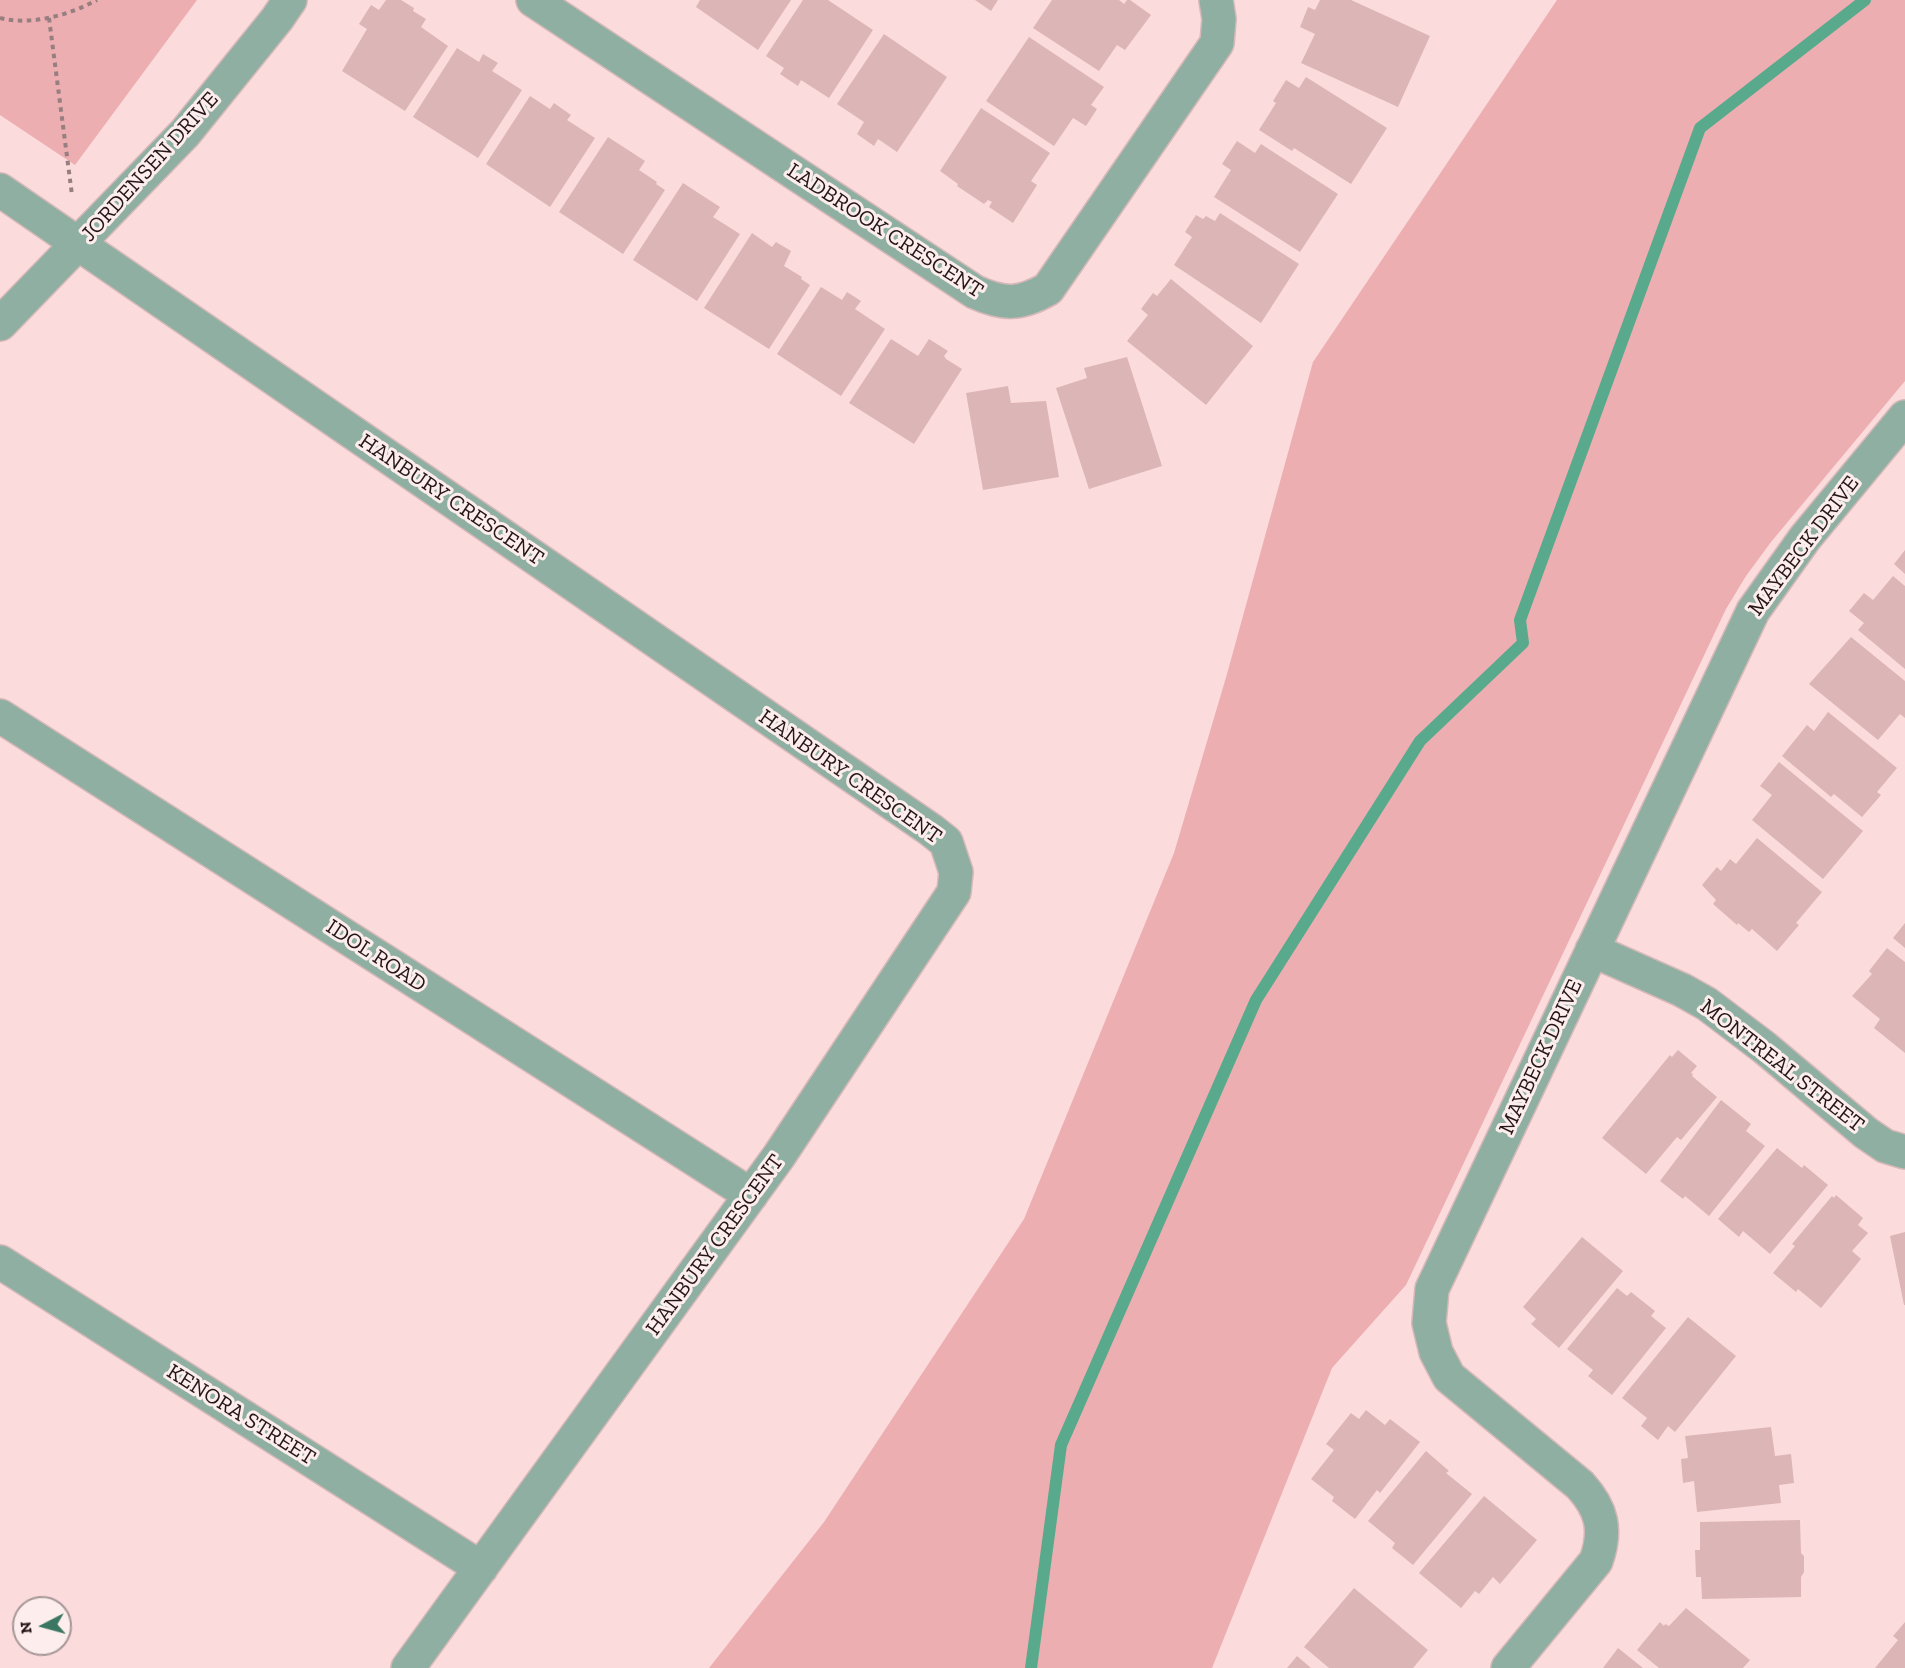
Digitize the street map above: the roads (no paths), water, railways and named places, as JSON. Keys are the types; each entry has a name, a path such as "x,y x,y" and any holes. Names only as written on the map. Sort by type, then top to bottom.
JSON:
{"street":[{"name":"JORDENSEN DRIVE","path":"0,324 185,133 290,0"},
{"name":"LADBROOK CRESCENT","path":"533,0 975,292 993,300 1012,302 1031,298 1048,288 1217,43 1219,19 1216,0"},
{"name":"HANBURY CRESCENT","path":"0,190 946,842 956,872 954,892 786,1147 408,1668"},
{"name":"MAYBECK DRIVE","path":"1508,1668 1596,1561 1602,1545 1600,1514 1580,1485 1449,1377 1436,1352 1429,1323 1432,1289 1753,611 1805,538 1905,417"},
{"name":"IDOL ROAD","path":"0,716 751,1195"},
{"name":"MONTREAL STREET","path":"1592,950 1682,990 1707,1004 1765,1048 1866,1133 1885,1146 1905,1152"},
{"name":"KENORA STREET","path":"0,1262 481,1568"}],"waterway":[{"path":"1031,1668 1061,1445 1256,1000 1420,741 1523,643 1520,620 1700,128 1865,0"}]}
